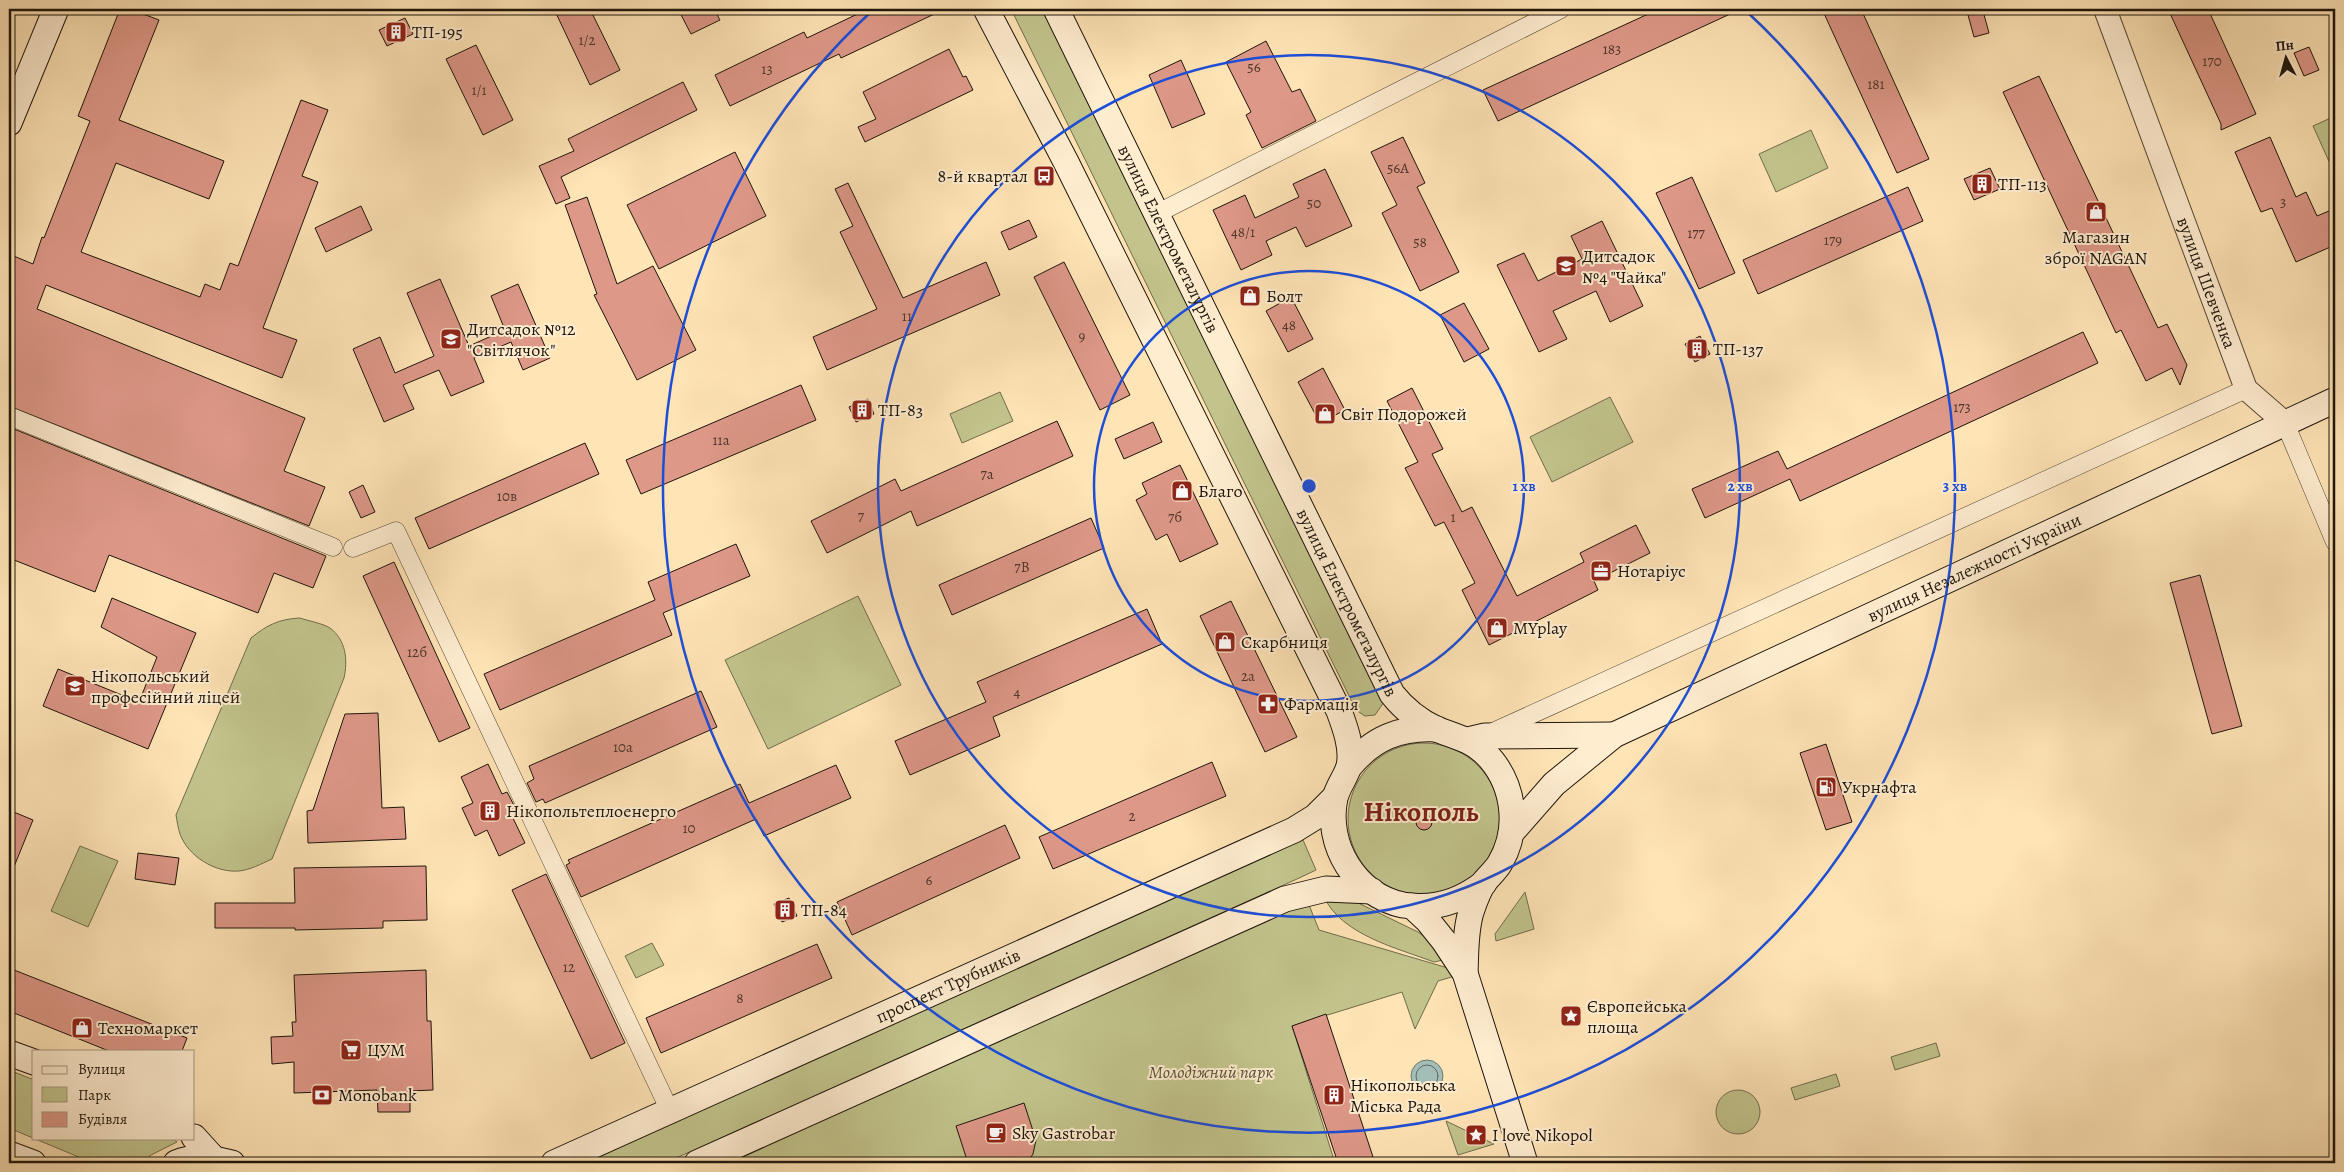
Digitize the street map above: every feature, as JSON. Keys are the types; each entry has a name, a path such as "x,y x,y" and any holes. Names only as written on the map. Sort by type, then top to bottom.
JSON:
{"main road":[{"path":"9,124 56,9"},
{"name":"вулиця Електрометалургів","path":"986,9 1066,162 1334,699 1348,739 1349,767 1335,797 1334,833 1339,850 1347,866 1372,891 1398,904 1412,906 1428,921 1465,973 1525,1163"},
{"name":"вулиця Електрометалургів","path":"1056,9 1387,686 1399,704 1420,720 1437,729 1476,738 1482,751 1495,764 1504,780 1510,797 1511,833 1499,864 1484,883 1471,912 1467,934 1465,973"},
{"name":"вулиця Незалежності України","path":"1614,736 2335,400"},
{"path":"1349,767 1360,754 1388,735 1412,729 1437,729"},
{"path":"1476,738 1614,736"},
{"path":"1511,833 1554,784 1614,736"},
{"name":"проспект Трубників","path":"554,1163 1294,830 1315,817 1335,797"},
{"path":"1412,906 1433,906 1454,902 1472,893 1484,883"},
{"path":"697,1163 1284,899 1326,889 1372,891"},
{"path":"9,1053 32,1061"},
{"path":"195,1138 222,1161"},
{"path":"9,1154 33,1163"},
{"path":"176,1163 197,1158 222,1161"}],"street":[{"path":"1156,214 1561,9"},
{"name":"вулиця Шевченка","path":"2105,9 2246,389 2285,423 2335,542"},
{"path":"1476,738 2246,389"},
{"path":"9,416 333,547"},
{"path":"353,548 396,531 670,1111"}],"green space":[{"path":"1011,9 1045,9 1384,702 1375,715 1365,716 1356,710"},
{"path":"2335,116 2335,166 2332,168 2313,126"},
{"path":"1811,130 1828,168 1776,192 1759,154"},
{"path":"1000,392 1013,421 962,443 950,414"},
{"path":"1610,397 1633,442 1552,482 1530,437"},
{"path":"858,596 901,685 768,749 725,660"},
{"path":"300,618 327,626 340,638 346,657 344,678 272,859 239,871 230,871 212,866 196,856 184,842 180,834 176,815 251,638 274,624"},
{"path":"1424,743 1439,744 1453,748 1466,755 1478,765 1488,777 1495,790 1499,804 1499,834 1495,848 1488,861 1478,873 1466,883 1453,890 1439,894 1424,895 1409,894 1395,890 1382,883 1370,873 1360,861 1353,848 1349,834 1348,819 1349,804 1353,790 1360,777 1370,765 1382,755 1395,748 1409,744"},
{"path":"1300,833 1316,870 1297,879 665,1163 578,1163"},
{"path":"80,846 118,861 88,927 51,911"},
{"path":"1525,892 1534,929 1496,941 1495,934"},
{"path":"1324,897 1350,899 1418,932 1436,945 1443,960 1434,962 1357,931 1332,910"},
{"name":"Молодіжний парк","path":"1307,900 1319,930 1465,973 1438,981 1415,1029 1402,992 1292,1026 1335,1163 730,1163"},
{"path":"652,943 664,965 636,978 625,956"},
{"path":"1936,1043 1940,1056 1895,1070 1891,1057"},
{"path":"9,1070 32,1079 32,1138 9,1128"},
{"path":"1836,1074 1840,1086 1795,1100 1791,1088"},
{"path":"1738,1090 1750,1094 1756,1100 1760,1112 1756,1124 1750,1130 1738,1134 1726,1130 1720,1124 1716,1112 1720,1100 1726,1094"},
{"path":"1446,1121 1494,1144 1458,1155"},
{"path":"38,1140 174,1140 177,1142 151,1155 142,1163 93,1163"}],"water":[{"path":"1427,1060 1433,1061 1438,1065 1442,1070 1442,1082 1438,1087 1433,1091 1427,1092 1421,1091 1416,1087 1412,1082 1411,1076 1412,1070 1416,1065 1421,1061"}],"building":[{"path":"120,9 130,9 159,20 119,120 224,161 209,199 116,163 81,252 200,297 205,284 220,290 230,263 238,266 301,100 328,110 302,176 318,182 263,328 297,340 282,378 46,285 37,309 305,418 284,471 325,487 309,526 9,406 9,254 33,264 42,237 44,238 90,121 78,116"},
{"path":"554,9 590,9 620,70 590,85"},
{"path":"678,9 714,9 720,20 691,34"},
{"path":"868,9 945,9 841,58 839,54 730,106 715,75 804,32 807,38"},
{"path":"1659,9 1741,9 1498,121 1483,90"},
{"path":"1822,9 1861,9 1929,159 1897,173"},
{"path":"2168,9 2208,9 2256,114 2221,130 2221,124"},
{"path":"1983,11 1989,33 1974,37 1968,15"},
{"name":"ТП-195","path":"405,18 413,34 387,46 379,30"},
{"path":"1266,41 1292,92 1300,89 1316,121 1262,148 1246,115 1251,112 1226,62"},
{"path":"476,45 513,120 483,135 446,59"},
{"path":"2309,47 2319,70 2304,76 2294,53"},
{"path":"949,49 963,77 966,76 973,90 865,142 858,127 876,119 863,92"},
{"path":"1181,60 1205,114 1172,128 1149,75"},
{"path":"2039,76 2158,328 2167,324 2187,365 2180,385 2172,368 2146,381 2121,330 2116,333 2003,92"},
{"path":"683,82 697,110 561,177 570,198 556,204 539,166 574,151 568,139"},
{"path":"1403,137 1425,183 1417,187 1459,272 1420,291 1382,213 1397,205 1371,152"},
{"path":"2270,137 2296,197 2306,192 2317,216 2329,211 2335,225 2335,245 2296,262 2272,208 2261,212 2235,152"},
{"path":"735,152 766,216 659,269 627,205"},
{"name":"ТП-113","path":"1990,168 2000,189 1974,200 1964,179"},
{"path":"1325,169 1352,226 1306,247 1296,227 1266,241 1272,255 1241,270 1213,210 1245,195 1255,218 1299,197 1293,184"},
{"path":"1692,177 1735,273 1699,289 1656,193"},
{"path":"848,183 903,298 986,262 1000,295 827,370 813,337 877,309 840,232 853,226 835,189"},
{"path":"1908,187 1923,221 1758,294 1743,260"},
{"path":"587,197 617,284 653,266 696,350 637,380 594,295 597,294 565,205"},
{"path":"361,206 372,230 326,252 315,228"},
{"path":"1029,220 1037,237 1009,250 1001,232"},
{"path":"1602,221 1643,306 1610,322 1596,291 1553,311 1567,339 1539,352 1497,265 1524,253 1538,281 1582,259 1571,236"},
{"path":"1064,262 1130,395 1100,410 1034,277"},
{"path":"440,279 469,346 505,330 491,296 518,284 550,358 523,370 511,342 474,358 484,382 451,396 439,370 403,385 414,409 384,422 353,349 380,337 395,373 434,356 407,293"},
{"path":"1291,297 1313,339 1288,352 1266,311"},
{"path":"1464,303 1489,349 1464,362 1440,315"},
{"path":"2083,332 2098,363 1800,501 1790,479 1705,518 1692,489 1778,451 1787,469"},
{"name":"ТП-137","path":"1700,336 1710,354 1695,362 1685,344"},
{"path":"1323,368 1345,410 1320,423 1298,382"},
{"path":"801,385 816,420 641,494 626,460"},
{"path":"1412,388 1443,449 1432,454 1462,512 1472,507 1517,596 1584,562 1580,553 1636,525 1650,553 1594,581 1598,590 1489,645 1462,590 1475,583 1444,522 1435,526 1405,468 1418,462 1387,401"},
{"name":"ТП-83","path":"868,399 874,414 856,422 849,407"},
{"path":"1057,421 1073,456 917,526 911,511 827,553 811,521 895,479 901,491"},
{"path":"1153,422 1162,442 1124,459 1115,439"},
{"path":"9,427 326,556 313,588 274,573 258,613 109,555 95,592 9,558"},
{"path":"585,443 599,474 429,549 415,518"},
{"path":"1180,465 1218,544 1180,562 1167,534 1156,540 1136,500 1147,494 1142,483"},
{"path":"363,485 375,512 361,518 349,492"},
{"path":"1091,518 1104,548 952,615 939,585"},
{"path":"736,544 750,576 663,613 672,635 500,710 484,674 655,600 648,582"},
{"path":"394,562 470,728 439,742 363,576"},
{"path":"2200,575 2242,726 2212,734 2170,583"},
{"name":"Нікопольський професійний ліцей","path":"112,598 196,633 148,749 43,706 58,669 139,702 157,657 101,627"},
{"path":"1231,601 1297,737 1265,752 1200,616"},
{"path":"1147,609 1162,644 993,717 1000,736 910,775 895,741 986,702 977,682"},
{"path":"701,691 717,727 545,803 543,799 536,802 527,783 534,779 529,766"},
{"path":"378,713 382,808 404,807 406,839 308,843 307,811 313,810 345,714"},
{"name":"Укрнафта","path":"1826,744 1852,822 1826,830 1800,753"},
{"path":"1212,762 1226,796 1053,869 1039,837"},
{"name":"Нікопольтеплоенерго","path":"488,764 502,794 507,792 517,811 511,814 525,843 499,856 487,830 475,836 462,808 473,803 461,777"},
{"path":"836,765 851,798 764,836 756,819 581,897 566,865 570,863 568,860 740,784 749,803"},
{"path":"9,810 33,820 9,879"},
{"path":"1424,814 1432,822 1424,830 1416,822"},
{"path":"1005,825 1020,858 852,935 837,902"},
{"path":"138,853 179,858 175,885 135,879"},
{"path":"426,866 427,920 383,921 383,928 295,930 295,928 215,928 215,903 295,903 294,868"},
{"path":"546,874 625,1043 591,1059 512,890"},
{"name":"ТП-84","path":"789,898 797,916 782,922 774,904"},
{"path":"817,944 832,978 661,1053 646,1018"},
{"path":"9,968 187,1038 182,1050 106,1050 9,1011"},
{"name":"ЦУМ","path":"426,970 427,1021 431,1021 433,1090 410,1091 410,1112 378,1112 377,1090 294,1093 294,1062 272,1064 271,1037 293,1036 292,1022 296,1022 294,975"},
{"name":"Нiкопольська Міська Рада","path":"1326,1014 1375,1163 1338,1163 1292,1026"},
{"name":"Sky Gastrobar","path":"1024,1103 1036,1140 1033,1154 1027,1163 968,1163 956,1126"}],"place":[{"name":"ТП-195","path":"396,32"},
{"name":"8-й квартал","path":"1044,176"},
{"name":"ТП-113","path":"1982,184"},
{"name":"Магазин зброї NAGAN","path":"2096,212"},
{"name":"Дитсадок №4 \"Чайка\"","path":"1566,266"},
{"name":"Болт","path":"1250,296"},
{"name":"Дитсадок №12 \"Світлячок\"","path":"451,339"},
{"name":"ТП-137","path":"1697,349"},
{"name":"ТП-83","path":"862,410"},
{"name":"Світ Подорожей","path":"1325,414"},
{"name":"Благо","path":"1182,491"},
{"name":"Нотаріус","path":"1601,571"},
{"name":"MYplay","path":"1497,628"},
{"name":"Скарбниця","path":"1225,642"},
{"name":"Нікопольський професійний ліцей","path":"75,686"},
{"name":"Фармація","path":"1268,704"},
{"name":"Укрнафта","path":"1826,787"},
{"name":"Нікопольтеплоенерго","path":"490,811"},
{"name":"ТП-84","path":"785,910"},
{"name":"Європейська площа","path":"1571,1016"},
{"name":"Техномаркет","path":"82,1028"},
{"name":"ЦУМ","path":"351,1050"},
{"name":"Monobank","path":"322,1095"},
{"name":"Нiкопольська Міська Рада","path":"1334,1095"},
{"name":"Sky Gastrobar","path":"996,1133"},
{"name":"I love Nikopol","path":"1476,1135"}],"district":[{"name":"Нікополь","path":"1421,812"}]}
